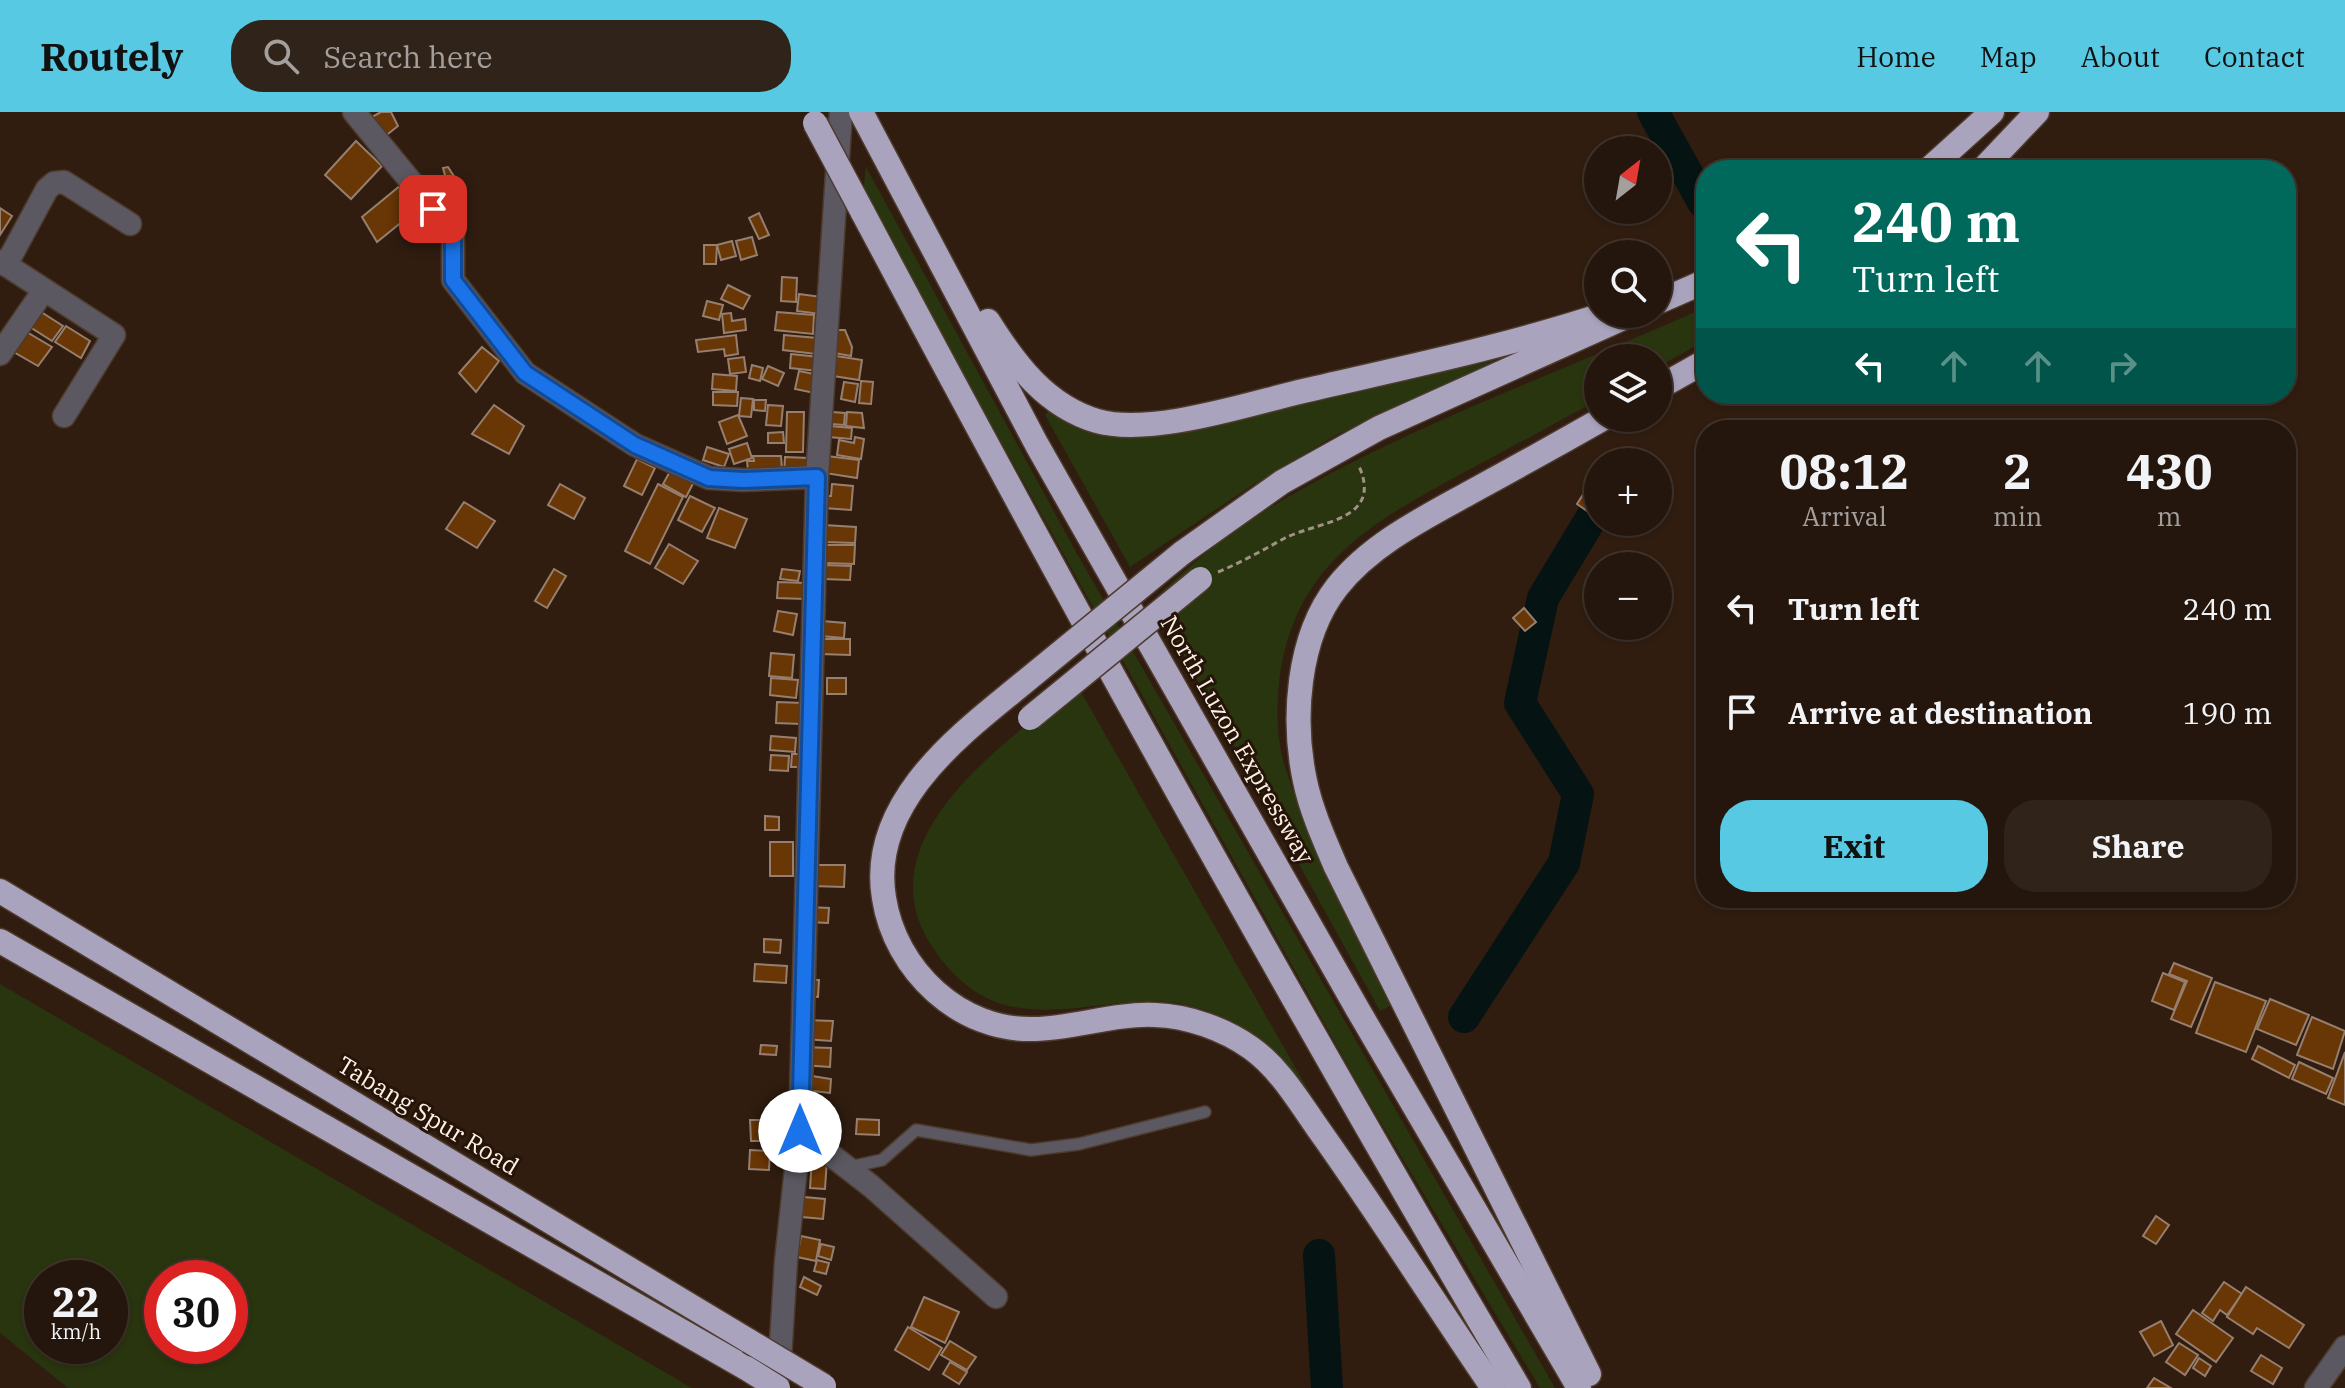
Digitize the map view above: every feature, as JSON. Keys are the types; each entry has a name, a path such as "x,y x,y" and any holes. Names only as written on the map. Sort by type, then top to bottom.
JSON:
{"highway":[{"name":"North Luzon Expressway","path":"861,112 1037,445 1358,1010 1579,1388"},
{"path":"1939,160 1992,112"},
{"path":"1991,160 2037,112"},
{"path":"813,117 998,468 1343,1088 1519,1388"},
{"path":"896,175 1017,365 1066,408 1107,423 1156,423 1258,402 1548,333 1584,321"},
{"path":"1672,294 1696,284"},
{"path":"1493,1388 1373,1206 1283,1080 1254,1050 1217,1030 1155,1015 1032,1029 993,1024 954,1006 922,980 886,915 882,890 887,839 894,819 937,758 1182,553 1282,482 1365,435 1601,328"},
{"path":"1672,380 1696,367"},
{"path":"1584,429 1417,523 1377,550 1349,575 1327,605 1308,652 1299,718 1305,783 1336,867 1596,1388"},
{"path":"1030,718 1200,579"},
{"name":"Tabang Spur Road","path":"0,891 826,1387"},
{"path":"0,941 778,1388"}],"street":[{"path":"354,112 453,233 453,280 525,373 635,445 709,478 817,477"},
{"path":"778,1388 786,1261 800,1131 817,477 841,112"},
{"path":"64,416 114,335 3,263 47,189 54,183 64,182 130,224"},
{"path":"0,354 44,290"},
{"path":"800,1131 871,1186 996,1297"},
{"path":"2316,1388 2345,1347"}],"lane":[{"path":"845,1168 882,1160 916,1130 1031,1150 1079,1144 1205,1112"}],"path":[{"path":"1200,579 1251,559 1288,537 1346,517 1363,494 1365,479 1357,462"}],"green space":[{"path":"866,167 1076,552 1555,1388 1540,1388 1362,1091 863,193"},
{"path":"1696,311 1696,346 1672,359 1672,344 1621,344 1658,328 1672,328 1672,322"},
{"path":"1498,360 1499,365 1336,435 1251,486 1130,567 1045,415 1049,411 1075,425 1101,433 1127,436 1156,434"},
{"path":"1584,360 1584,408 1394,512 1339,555 1317,580 1300,609 1287,644 1279,684 1279,740 1287,773 1336,890 1392,1005 1380,1011 1153,600 1198,559 1247,522 1356,460"},
{"path":"1077,685 1355,1172 1286,1071 1270,1051 1239,1025 1193,1006 1157,1001 1055,1009 1001,1004 967,986 933,948 915,908 915,870 927,833 951,798 981,765"},
{"path":"0,984 692,1388 68,1388 38,1364 128,1364 128,1260 24,1260 24,1352 0,1333"}],"building":[{"path":"381,112 391,112 398,126 379,141 370,118"},
{"path":"356,141 382,166 351,199 325,175"},
{"path":"448,167 461,187 449,190 443,168"},
{"path":"401,185 419,208 377,242 362,217"},
{"path":"0,208 12,216 0,235"},
{"path":"759,213 769,235 759,239 749,218"},
{"path":"752,237 757,255 741,260 736,241"},
{"path":"732,241 736,256 721,260 717,245"},
{"path":"704,245 717,245 716,264 704,264"},
{"path":"782,277 797,278 796,302 781,301"},
{"path":"728,285 750,296 743,309 721,299"},
{"path":"799,294 822,297 820,314 797,311"},
{"path":"707,301 723,305 719,320 703,316"},
{"path":"35,308 63,326 52,341 22,322"},
{"path":"777,312 814,315 813,334 775,330"},
{"path":"731,313 732,321 745,319 746,330 724,333 722,314"},
{"path":"66,326 90,341 81,358 55,342"},
{"path":"20,328 52,347 38,366 5,347"},
{"path":"836,330 845,330 852,347 851,356 834,353"},
{"path":"736,335 738,354 725,356 724,349 698,352 696,340"},
{"path":"784,335 817,338 816,354 783,350"},
{"path":"482,347 499,361 476,392 459,373"},
{"path":"791,354 819,357 818,371 790,368"},
{"path":"836,356 862,360 859,380 833,376"},
{"path":"744,357 746,372 730,374 728,359"},
{"path":"752,365 763,368 760,381 749,378"},
{"path":"768,366 784,373 778,386 762,379"},
{"path":"799,371 819,375 815,393 795,389"},
{"path":"713,374 737,376 736,391 712,389"},
{"path":"861,381 873,382 871,404 859,403"},
{"path":"844,382 858,384 855,402 841,399"},
{"path":"713,392 738,392 737,406 713,405"},
{"path":"741,398 753,399 751,417 739,416"},
{"path":"754,400 766,400 765,411 754,410"},
{"path":"494,405 524,426 509,454 472,434"},
{"path":"768,405 783,406 781,426 766,425"},
{"path":"787,412 804,412 803,452 786,452"},
{"path":"832,412 845,413 844,425 831,424"},
{"path":"847,412 862,413 864,428 846,426"},
{"path":"738,415 747,436 727,444 719,422"},
{"path":"830,426 852,428 851,439 829,437"},
{"path":"783,432 784,443 768,443 768,433"},
{"path":"855,437 864,439 861,459 837,455 839,440 854,443"},
{"path":"747,443 752,458 734,464 729,449"},
{"path":"707,447 729,454 724,467 703,460"},
{"path":"753,456 781,456 782,470 748,471 747,461 754,461"},
{"path":"827,456 859,460 857,478 825,473"},
{"path":"785,457 809,458 808,476 784,475"},
{"path":"637,459 655,468 642,495 624,486"},
{"path":"673,466 696,478 686,497 663,484"},
{"path":"560,484 585,498 574,519 548,505"},
{"path":"658,484 683,497 650,564 625,551"},
{"path":"832,484 853,486 851,510 824,508 825,496 831,496"},
{"path":"1584,493 1584,509 1577,504"},
{"path":"690,496 715,508 702,532 678,520"},
{"path":"464,502 495,521 477,548 446,529"},
{"path":"719,508 747,519 735,548 707,538"},
{"path":"824,525 856,527 855,543 823,542"},
{"path":"669,544 698,561 683,584 655,568"},
{"path":"824,545 855,545 854,564 824,563"},
{"path":"824,565 851,566 850,580 824,579"},
{"path":"554,569 566,576 547,608 535,601"},
{"path":"782,569 800,571 798,581 780,579"},
{"path":"778,582 806,583 805,599 777,598"},
{"path":"1524,608 1536,622 1525,631 1513,618"},
{"path":"778,611 797,614 793,635 774,631"},
{"path":"822,621 845,623 844,638 820,636"},
{"path":"820,639 850,639 850,655 820,654"},
{"path":"771,653 794,655 792,678 769,676"},
{"path":"771,678 798,680 796,698 770,695"},
{"path":"827,678 846,678 846,694 827,694"},
{"path":"777,702 803,703 801,724 776,723"},
{"path":"771,736 796,738 795,752 770,750"},
{"path":"792,754 802,754 802,767 791,767"},
{"path":"771,755 789,756 788,771 770,770"},
{"path":"765,816 779,817 779,830 765,830"},
{"path":"770,842 793,842 793,876 770,876"},
{"path":"812,865 845,865 844,887 812,886"},
{"path":"807,907 829,908 828,923 807,922"},
{"path":"764,939 781,940 780,953 764,952"},
{"path":"2174,963 2212,978 2191,1027 2171,1019 2187,981 2169,974"},
{"path":"755,964 787,966 786,983 754,981"},
{"path":"2163,973 2185,982 2174,1010 2152,1001"},
{"path":"804,980 819,980 818,997 804,996"},
{"path":"2215,982 2266,1001 2246,1052 2196,1033"},
{"path":"2270,999 2309,1015 2296,1045 2257,1029"},
{"path":"2312,1017 2345,1031 2333,1069 2297,1055"},
{"path":"805,1020 833,1021 831,1041 804,1039"},
{"path":"761,1045 777,1046 776,1055 760,1054"},
{"path":"2258,1046 2295,1065 2289,1078 2252,1059"},
{"path":"802,1047 831,1048 830,1067 801,1065"},
{"path":"2345,1052 2345,1105 2328,1098"},
{"path":"2299,1062 2333,1078 2326,1094 2292,1079"},
{"path":"806,1075 831,1079 830,1093 804,1090"},
{"path":"857,1119 879,1120 879,1135 856,1134"},
{"path":"750,1120 778,1120 779,1141 751,1141"},
{"path":"750,1150 770,1151 769,1170 749,1169"},
{"path":"812,1158 827,1159 825,1189 810,1188"},
{"path":"804,1197 825,1199 823,1219 802,1217"},
{"path":"2156,1216 2169,1225 2156,1244 2143,1236"},
{"path":"801,1236 820,1240 816,1261 797,1257"},
{"path":"821,1244 834,1247 831,1260 818,1256"},
{"path":"817,1260 829,1263 826,1274 814,1271"},
{"path":"804,1277 821,1286 817,1295 800,1287"},
{"path":"2224,1282 2242,1294 2227,1315 2220,1310 2213,1321 2202,1313"},
{"path":"2246,1287 2304,1325 2289,1348 2257,1328 2253,1334 2227,1317"},
{"path":"924,1297 959,1312 945,1343 911,1327"},
{"path":"2193,1310 2233,1338 2216,1362 2176,1334"},
{"path":"2161,1321 2173,1345 2154,1356 2140,1332"},
{"path":"908,1327 942,1348 929,1370 895,1350"},
{"path":"950,1341 976,1357 967,1370 941,1355"},
{"path":"2179,1343 2198,1355 2185,1375 2166,1362"},
{"path":"2261,1355 2282,1368 2273,1384 2251,1371"},
{"path":"2199,1358 2211,1366 2205,1376 2193,1368"},
{"path":"950,1362 967,1372 959,1384 943,1374"},
{"path":"2154,1378 2171,1388 2147,1388"}],"waterway":[{"path":"1653,112 1696,189"},
{"path":"1464,1017 1564,863 1578,794 1520,703 1543,598 1584,530"},
{"path":"1319,1255 1327,1388"}],"route":[{"path":"433,209 453,233 453,280 525,373 635,445 709,478 817,477 800,1034 800,1131"}]}
